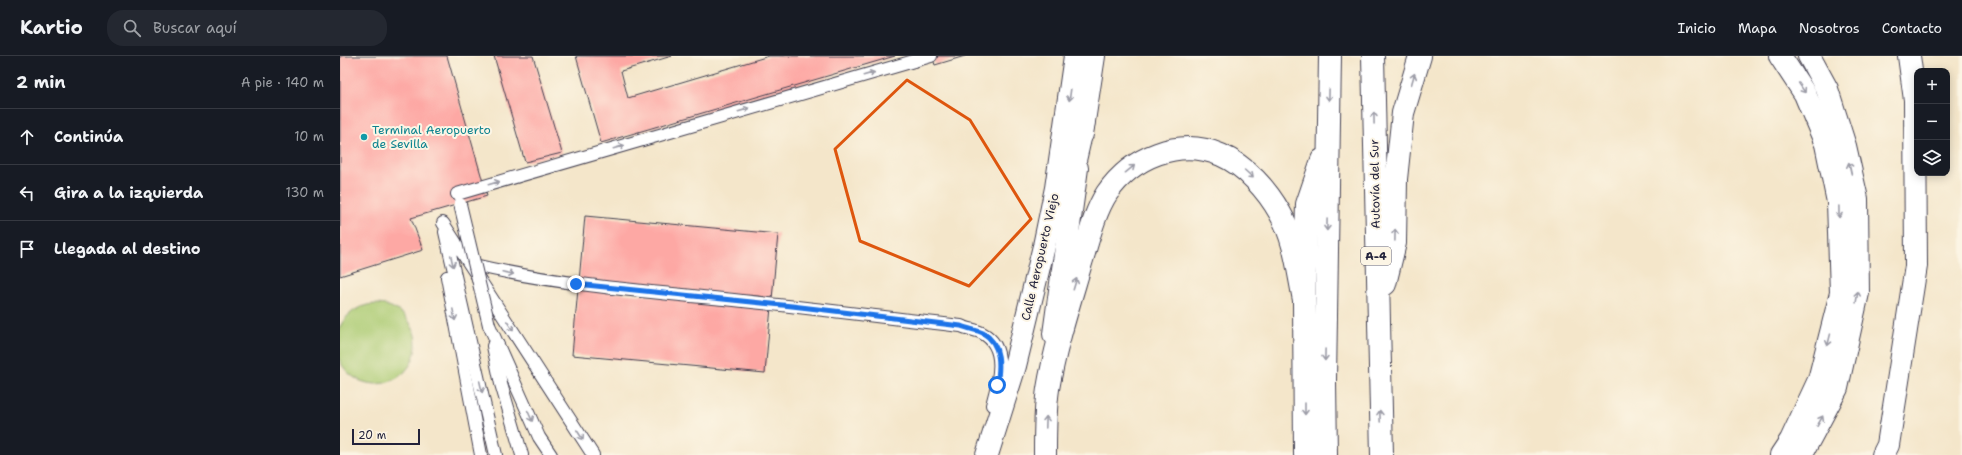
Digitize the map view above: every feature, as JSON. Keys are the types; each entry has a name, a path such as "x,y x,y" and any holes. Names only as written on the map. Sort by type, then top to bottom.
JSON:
{"main road":[{"name":"Calle Aeropuerto Viejo","path":"987,455 1015,366 1044,246 1058,172 1075,56"},
{"name":"Calle Aeropuerto Viejo","path":"1048,389 1058,291 1094,56"},
{"path":"1326,455 1325,381 1330,56"},
{"name":"Autovía del Sur","path":"1373,56 1382,455"},
{"path":"1378,314 1395,243 1396,179 1403,113 1420,56"},
{"path":"1780,56 1806,94 1826,144 1838,202 1841,293 1819,380 1791,440 1781,455"},
{"path":"1801,455 1837,388 1858,294 1857,199 1845,146 1827,89 1809,56"},
{"path":"1883,455 1888,445 1916,266 1915,100 1909,56"},
{"path":"1000,455 1027,369 1084,121"},
{"path":"1305,455 1304,300 1307,204 1329,142"},
{"path":"1045,455 1048,389 1086,244 1107,193 1134,165 1148,157 1172,150 1196,148 1220,154 1235,162 1253,177 1270,196 1285,221 1293,246 1304,300"}],"lane":[{"path":"522,455 501,384 489,325 458,199 931,56"},
{"path":"496,455 443,223 593,455"},
{"path":"470,264 509,274 576,284 808,308 961,326 983,334 996,346 1000,364 997,385 979,455"},
{"path":"446,277 480,455"},
{"path":"489,325 539,436 551,455"}],"highlighted area":[{"path":"907,80 970,120 1031,219 969,286 860,241 835,149"}],"green space":[{"path":"376,304 391,307 404,316 413,329 416,344 413,359 404,372 391,381 376,384 361,381 348,372 339,359 336,344 339,329 348,316 361,307"}],"building":[{"path":"340,56 447,56 487,196 411,218 423,250 340,276"},
{"path":"494,56 533,56 562,153 525,162"},
{"path":"576,56 672,56 621,71 628,98 769,56 895,56 601,143"},
{"path":"932,56 965,56 935,65"},
{"path":"585,216 778,234 772,299 579,281"},
{"path":"578,289 771,307 765,373 572,355"}],"place":[{"name":"Terminal Aeropuerto de Sevilla","path":"364,137"}],"route":[{"path":"576,284 792,306 961,326 983,334 996,346 1000,364 997,385"}]}
